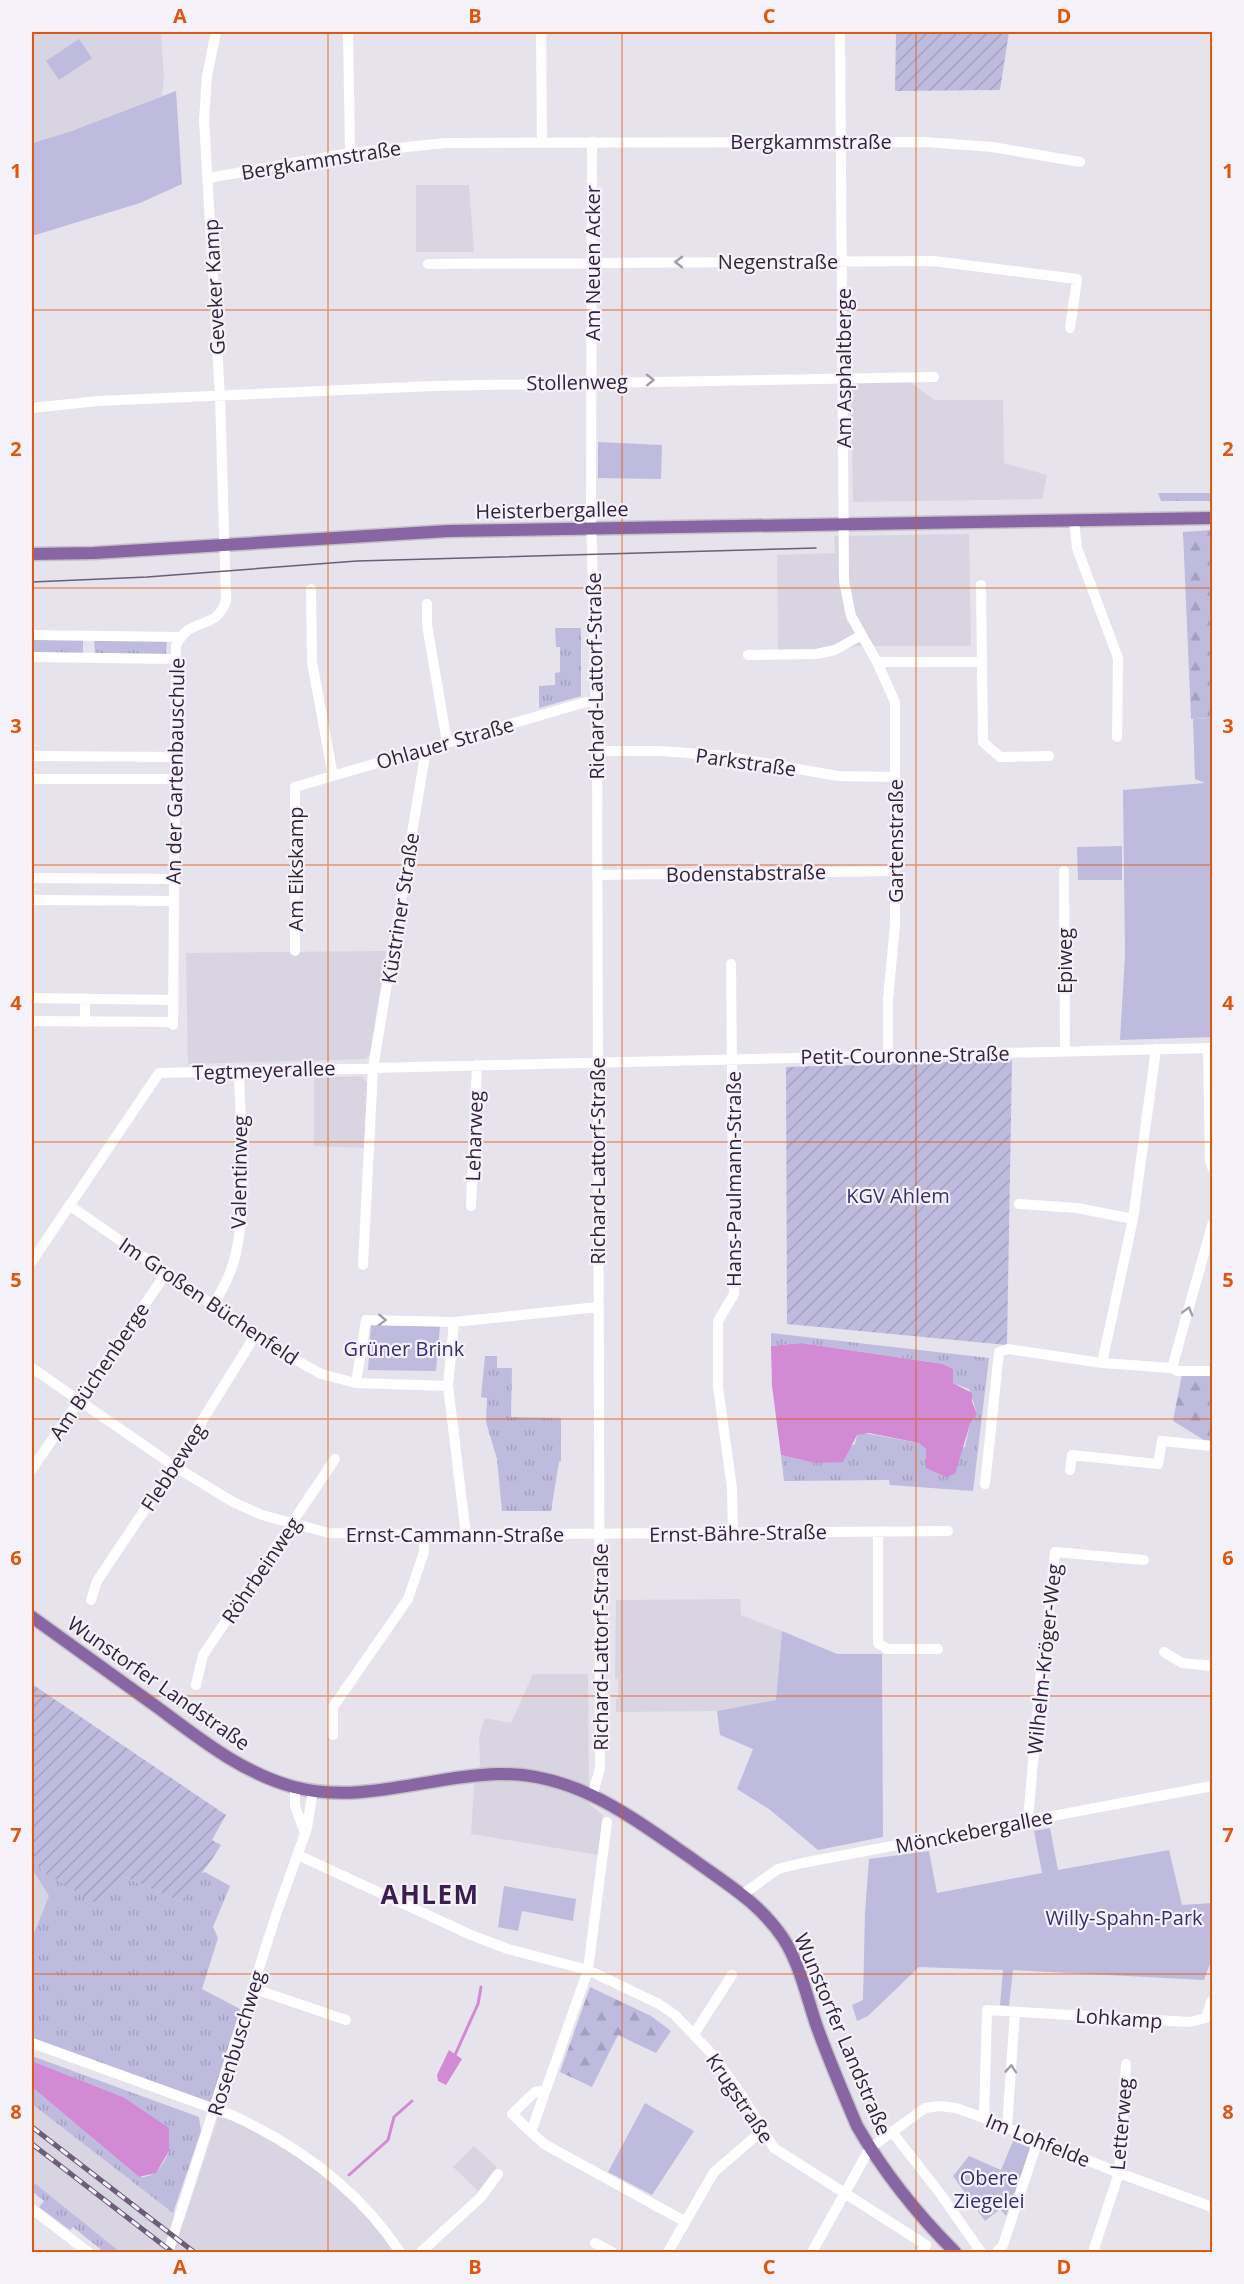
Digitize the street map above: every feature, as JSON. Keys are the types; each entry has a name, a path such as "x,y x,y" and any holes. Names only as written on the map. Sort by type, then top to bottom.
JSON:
{"main road":[{"name":"Heisterbergallee","path":"32,554 94,553 408,532 1212,518"},
{"name":"Wunstorfer Landstraße","path":"32,1617 223,1755 254,1772 295,1787 313,1790 375,1791 499,1774 545,1778 593,1793 640,1822 743,1894 760,1909 790,1952 840,2086 870,2148 917,2211 955,2253"}],"street":[{"name":"Geveker Kamp","path":"216,32 205,94 226,543"},
{"path":"348,32 350,153"},
{"path":"541,32 542,143"},
{"name":"Am Asphaltberge","path":"840,32 845,525"},
{"name":"Bergkammstraße","path":"208,178 350,153 446,143 842,140 925,142 992,147 1080,162"},
{"name":"Am Neuen Acker","path":"592,142 592,528"},
{"name":"Negenstraße","path":"429,264 933,261 1077,279 1070,328"},
{"name":"Stollenweg","path":"32,408 98,401 592,381 934,377"},
{"path":"1074,522 1077,548 1118,658 1117,737"},
{"name":"Gartenstraße","path":"845,525 846,594 851,616 860,636 877,662 895,702 895,925 888,999 888,1054"},
{"name":"Richard-Lattorf-Straße","path":"592,528 597,751 600,1768 593,1793"},
{"name":"An der Gartenbauschule","path":"85,1022 173,1024 176,659 180,637 187,628 213,619 226,600 226,543"},
{"path":"981,585 983,742 1000,757 1049,756"},
{"path":"311,589 312,662 333,776"},
{"path":"427,604 427,625 447,742"},
{"path":"32,635 180,637"},
{"path":"90,635 90,657"},
{"path":"748,655 816,654 835,650 860,636"},
{"path":"32,657 176,659"},
{"path":"877,662 981,662"},
{"name":"Ohlauer Straße","path":"295,787 586,702 596,702"},
{"name":"Küstriner Straße","path":"363,1264 373,1068 426,749"},
{"name":"Parkstraße","path":"597,751 706,754 838,776 895,777"},
{"path":"32,756 175,757"},
{"path":"90,779 91,756"},
{"path":"32,779 175,779"},
{"name":"Am Eikskamp","path":"295,787 295,951"},
{"name":"Bodenstabstraße","path":"597,875 895,871"},
{"name":"Epiweg","path":"1064,871 1065,1051"},
{"path":"32,878 174,879"},
{"path":"88,879 88,901"},
{"path":"32,900 174,901"},
{"name":"Hans-Paulmann-Straße","path":"731,964 734,1294 718,1322 718,1376 720,1413 732,1488 733,1533"},
{"path":"32,998 173,1000"},
{"path":"32,1021 85,1022 85,999"},
{"path":"1210,1048 1212,1167"},
{"name":"Petit-Couronne-Straße","path":"597,1063 888,1054 1210,1048"},
{"path":"1102,1363 1133,1219 1156,1049"},
{"name":"Tegtmeyerallee","path":"32,1261 159,1073 597,1063"},
{"name":"Leharweg","path":"471,1206 477,1065"},
{"name":"Valentinweg","path":"214,1304 230,1274 239,1228 242,1200 239,1071"},
{"path":"1019,1204 1077,1208 1133,1219"},
{"name":"Im Großen Büchenfeld","path":"69,1205 256,1334 321,1374 356,1383 448,1386"},
{"path":"1172,1368 1212,1225"},
{"name":"Am Büchenberge","path":"32,1469 167,1272"},
{"path":"356,1383 366,1320 454,1322 598,1307"},
{"path":"454,1322 448,1386 466,1535"},
{"name":"Flebbeweg","path":"91,1600 97,1581 174,1466 256,1334"},
{"path":"985,1484 999,1352 1008,1349 1102,1363 1172,1368 1177,1371 1212,1371"},
{"name":"Ernst-Cammann-Straße","path":"32,1368 174,1466 233,1502 291,1524 329,1533 599,1534"},
{"path":"1070,1470 1071,1455 1158,1464 1162,1441 1212,1446"},
{"name":"Röhrbeinweg","path":"196,1684 203,1655 335,1459"},
{"name":"Ernst-Bähre-Straße","path":"599,1534 948,1531"},
{"path":"878,1532 878,1643 887,1648 938,1649"},
{"path":"333,1735 333,1707 408,1599 424,1552 424,1535"},
{"name":"Wilhelm-Kröger-Weg","path":"1028,1820 1041,1668 1055,1552 1144,1560"},
{"path":"1164,1652 1182,1663 1212,1666"},
{"name":"Mönckebergallee","path":"743,1894 778,1869 1212,1786"},
{"path":"295,1787 295,1806 305,1834"},
{"name":"Rosenbuschweg","path":"168,2253 252,1988 305,1834 313,1790"},
{"path":"531,2132 588,1970 607,1822"},
{"name":"Krugstraße","path":"298,1855 489,1942 588,1970 659,2004 675,2015 694,2034 739,2092 774,2148 782,2156 845,2194 924,2249"},
{"path":"694,2034 732,1975"},
{"path":"252,1988 346,2020"},
{"name":"Lohkamp","path":"984,2118 987,2010 1190,2022 1206,2018 1210,2002"},
{"path":"1006,2127 1015,2012"},
{"path":"32,2043 215,2109 265,2130 299,2150 357,2198 400,2253"},
{"name":"Letterweg","path":"1093,2253 1119,2173 1126,2064"},
{"path":"544,2090 535,2092 512,2114 544,2144 684,2222"},
{"name":"Im Lohfelde","path":"870,2148 925,2108 956,2108 1119,2173 1212,2207"},
{"path":"668,2253 714,2172 763,2130"},
{"path":"892,2132 939,2192 981,2253"},
{"path":"997,2253 1003,2245 1038,2140"},
{"path":"812,2253 870,2148"},
{"path":"421,2253 481,2197 498,2174"},
{"path":"32,2209 88,2253"},
{"path":"595,2243 612,2253"}],"shaded area":[{"path":"32,32 161,32 164,78 162,96 69,132 32,143"},
{"path":"416,185 469,185 474,252 416,252"},
{"path":"905,379 935,400 1003,400 1004,463 1047,475 1042,499 853,502 851,381"},
{"path":"969,534 971,646 856,646 818,658 778,657 777,555 835,553 834,536"},
{"path":"386,951 370,1054 366,1059 188,1064 186,953"},
{"path":"362,1076 367,1083 365,1148 314,1146 314,1078"},
{"path":"801,1343 943,1364 953,1369 953,1383 972,1393 972,1402 977,1414 970,1424 955,1474 946,1477 926,1468 926,1449 919,1443 869,1433 857,1435 843,1462 815,1463 781,1455 772,1386 771,1346"},
{"path":"740,1599 741,1615 782,1631 776,1700 717,1711 616,1712 618,1679 615,1679 616,1600"},
{"path":"533,1674 588,1674 589,1804 603,1815 598,1855 471,1834 474,1787 480,1765 479,1736 485,1718 511,1723"},
{"path":"32,1869 49,1896 32,1938"},
{"path":"449,2050 462,2059 446,2085 438,2081 437,2075"},
{"path":"32,2061 123,2097 169,2128 169,2151 156,2173 139,2177 32,2087"},
{"path":"32,2104 184,2221 220,2111 329,2173 400,2252 121,2252 32,2181"},
{"path":"474,2146 497,2167 478,2191 453,2167"}],"green space":[{"path":"896,32 1009,32 1000,90 895,91"},
{"path":"79,39 92,58 59,80 46,61"},
{"path":"176,91 182,184 140,203 32,236 32,143 69,132"},
{"path":"598,442 662,445 661,479 598,478"},
{"path":"1158,493 1212,493 1212,501 1161,501"},
{"path":"1212,530 1212,718 1191,719 1183,532"},
{"path":"555,628 581,628 581,696 539,708 539,686 555,685 555,673 560,672 560,647 556,647"},
{"path":"32,638 83,638 83,654 32,654"},
{"path":"94,639 167,639 166,654 95,654"},
{"path":"1212,718 1212,1037 1120,1040 1125,955 1123,790 1205,783 1195,779 1193,719"},
{"path":"1122,846 1122,880 1078,880 1077,847"},
{"name":"KGV Ahlem","path":"1012,1060 1007,1345 787,1324 786,1067"},
{"name":"Grüner Brink","path":"371,1325 440,1326 436,1371 368,1370"},
{"path":"771,1333 989,1358 973,1491 890,1485 889,1480 784,1481 781,1455 815,1463 855,1444 857,1435 864,1433 919,1443 926,1449 926,1455 965,1447 970,1424 977,1414 969,1389 953,1383 953,1369 943,1364 801,1343 771,1346"},
{"path":"485,1356 497,1356 497,1368 512,1368 511,1417 561,1418 561,1461 551,1511 502,1511 497,1459 486,1422 487,1398 481,1397"},
{"path":"1182,1374 1212,1375 1212,1441 1204,1440 1173,1421"},
{"path":"782,1631 837,1654 882,1654 883,1837 818,1850 769,1809 737,1789 753,1749 720,1735 717,1711 776,1700"},
{"path":"32,1684 226,1815 212,1840 221,1845 181,1902 123,1876 99,1905 45,1873 32,1860"},
{"name":"Willy-Spahn-Park","path":"1050,1828 1058,1870 1169,1850 1182,1905 1212,1903 1212,1958 1204,1980 1013,1970 1009,2006 1000,2005 1003,1970 919,1967 868,2016 857,2021 852,2005 863,2000 869,1859 929,1851 937,1893 1042,1873 1034,1831"},
{"path":"32,1860 45,1873 123,1876 181,1902 197,1875 205,1872 230,1886 213,1927 218,1938 202,1989 240,2009 211,2102 202,2101 32,2039 32,1938 49,1896 32,1869"},
{"path":"504,1886 576,1899 573,1921 522,1911 518,1931 498,1927"},
{"path":"590,1987 651,2016 671,2031 656,2053 618,2035 592,2087 560,2072"},
{"path":"32,2056 199,2117 201,2131 173,2213 32,2104 32,2087 139,2177 145,2177 154,2173 161,2166 169,2151 123,2097 32,2061"},
{"path":"645,2103 694,2131 652,2195 608,2172"},
{"name":"Obere Ziegelei","path":"1013,2141 1031,2148 1006,2216 1000,2209 985,2221 953,2176 969,2156 1001,2170"},
{"path":"32,2181 118,2250 104,2252 73,2227 70,2230 39,2207 44,2201 32,2191"}],"waterway":[{"path":"455,2055 478,2004 481,1987"},
{"path":"349,2175 388,2140 394,2117 412,2101"}],"tram line":[{"path":"32,582 147,577 357,561 816,548"}],"railway":[{"path":"32,2127 194,2252"},
{"path":"32,2144 172,2252"}],"district":[{"name":"AHLEM","path":"430,1894"}]}
